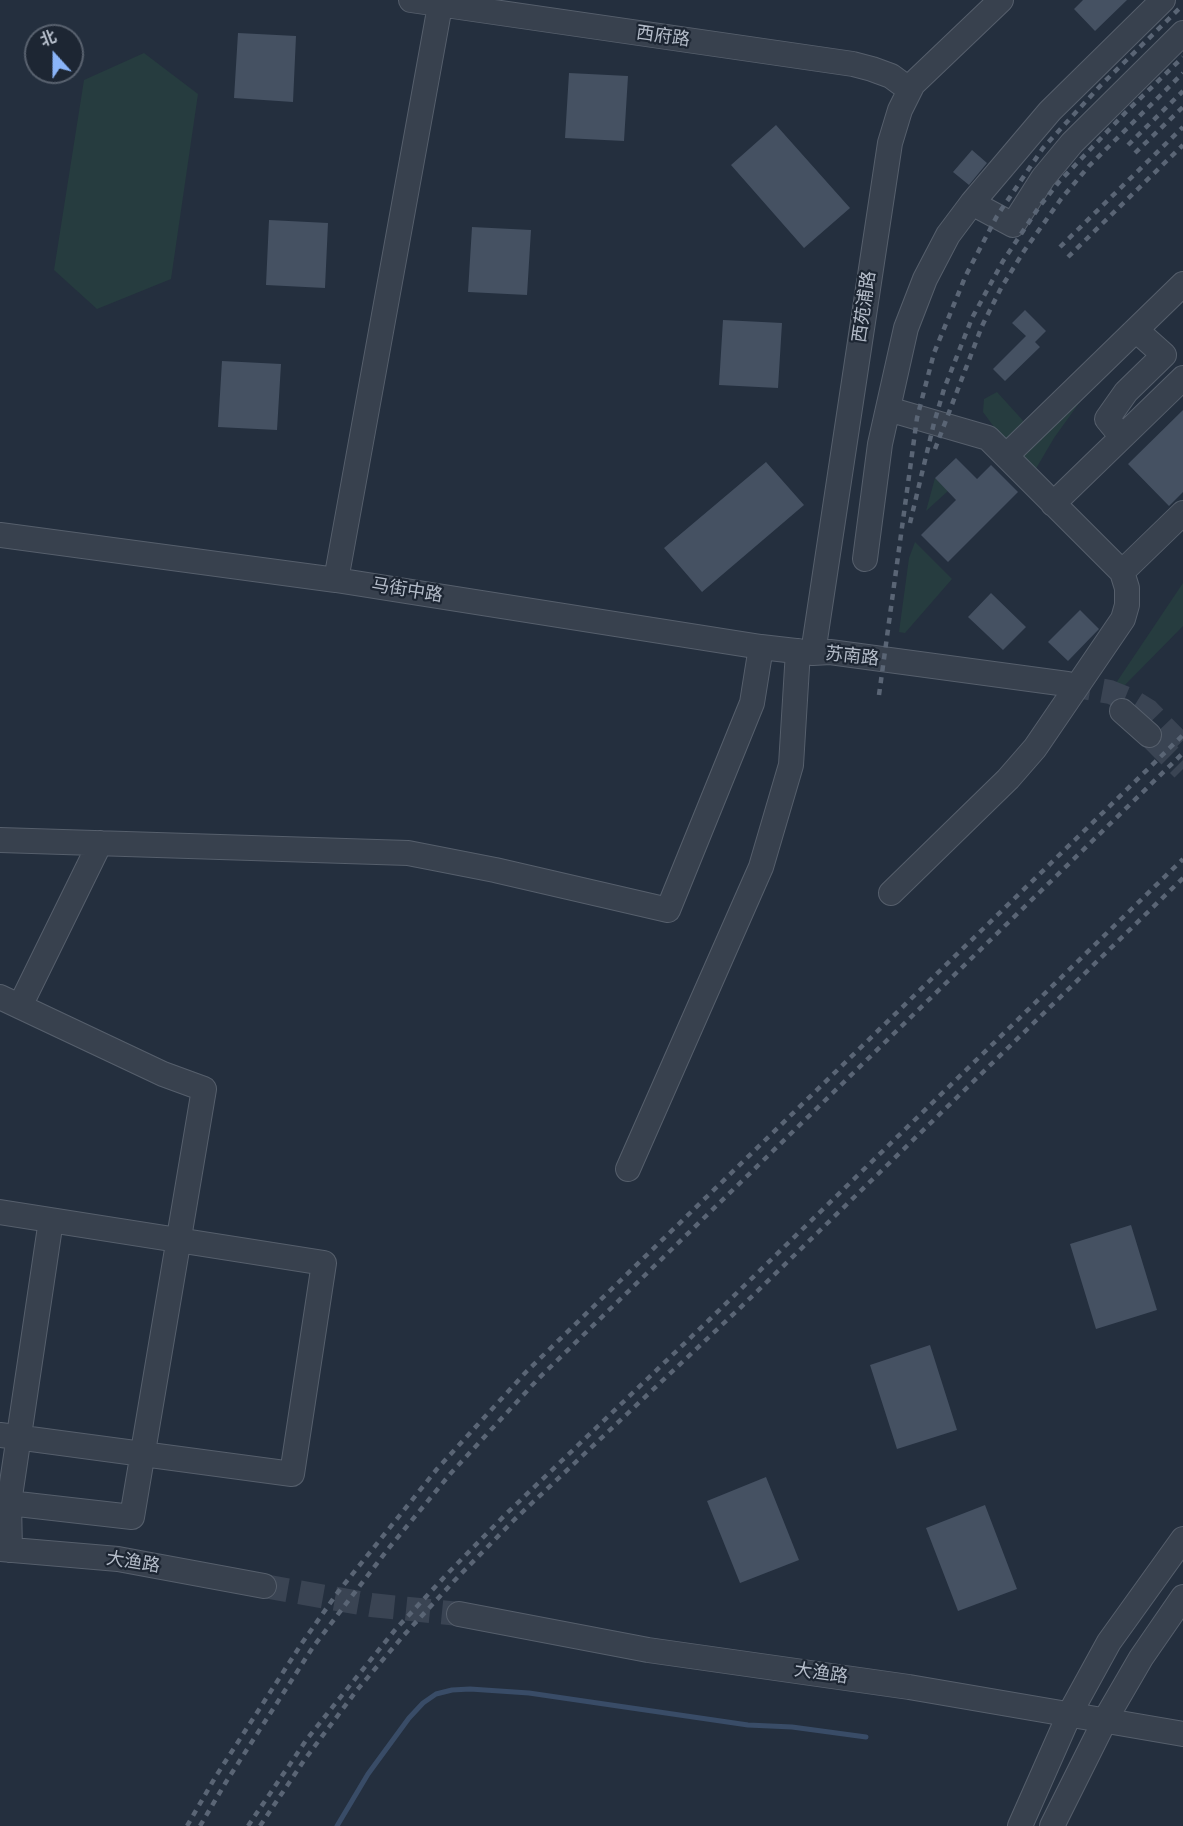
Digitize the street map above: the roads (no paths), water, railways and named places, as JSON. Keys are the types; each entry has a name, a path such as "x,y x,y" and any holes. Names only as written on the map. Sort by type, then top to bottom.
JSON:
{"street":[{"name":"西府路","path":"411,0 853,64 891,76 910,90"},
{"name":"西苑浦路","path":"628,1169 761,867 791,765 806,652 890,142 900,110 910,90 934,62 1001,0"},
{"path":"865,559 880,444 906,328 925,279 948,235 1050,111 1163,0"},
{"path":"336,580 440,3"},
{"path":"972,203 1013,225 1043,178 1072,143 1183,33"},
{"path":"1006,456 1183,284"},
{"path":"1122,436 1107,419 1126,392 1164,355 1136,330"},
{"path":"1053,504 1183,378"},
{"path":"888,409 988,438 1122,572 1127,588 1127,604 1123,619 1035,748 1008,779 891,893"},
{"path":"1122,572 1183,513"},
{"name":"马街中路","path":"0,535 336,580 761,647 806,652"},
{"path":"0,840 408,854 495,870 668,910 752,703 761,647"},
{"name":"苏南路","path":"806,652 830,652 1062,691"},
{"path":"1122,711 1149,735"},
{"path":"9,1503 132,1517 204,1089 163,1074 10,1001 100,843"},
{"path":"0,1212 324,1263 292,1474 9,1436"},
{"path":"5,1550 9,1503 9,1436 51,1220"},
{"path":"1020,1826 1070,1713 1109,1642 1183,1539"},
{"name":"大渔路","path":"5,1550 118,1559 264,1586"},
{"path":"1052,1826 1105,1720 1141,1658 1183,1596"},
{"name":"大渔路","path":"459,1614 648,1650 809,1672 1070,1713 1183,1734"}],"waterway":[{"path":"337,1826 368,1774 409,1718 423,1703 436,1694 452,1690 529,1693 748,1725 792,1727 866,1737"}],"tunnel":[{"path":"1067,684 1110,692 1132,701 1148,711 1183,747"},
{"path":"1153,739 1183,769"},
{"path":"264,1586 371,1605 459,1614"}],"railway":[{"path":"879,695 917,418 934,353 966,275 997,216 1043,148 1101,85 1183,5"},
{"path":"910,523 944,389 972,318 1003,261 1039,207 1059,182 1183,57"},
{"path":"935,449 982,326 1001,288 1024,251 1061,199 1089,166 1183,73"},
{"path":"1128,145 1183,91"},
{"path":"1135,153 1183,107"},
{"path":"1060,247 1183,127"},
{"path":"1068,257 1183,145"},
{"path":"187,1826 216,1776 302,1643 338,1592 437,1469 526,1372 1183,735"},
{"path":"200,1826 313,1647 388,1549 451,1473 539,1378 1183,753"},
{"path":"248,1826 307,1739 395,1630 449,1572 506,1514 1183,859"},
{"path":"260,1826 305,1759 357,1690 455,1580 515,1519 741,1307 1183,878"}]}
